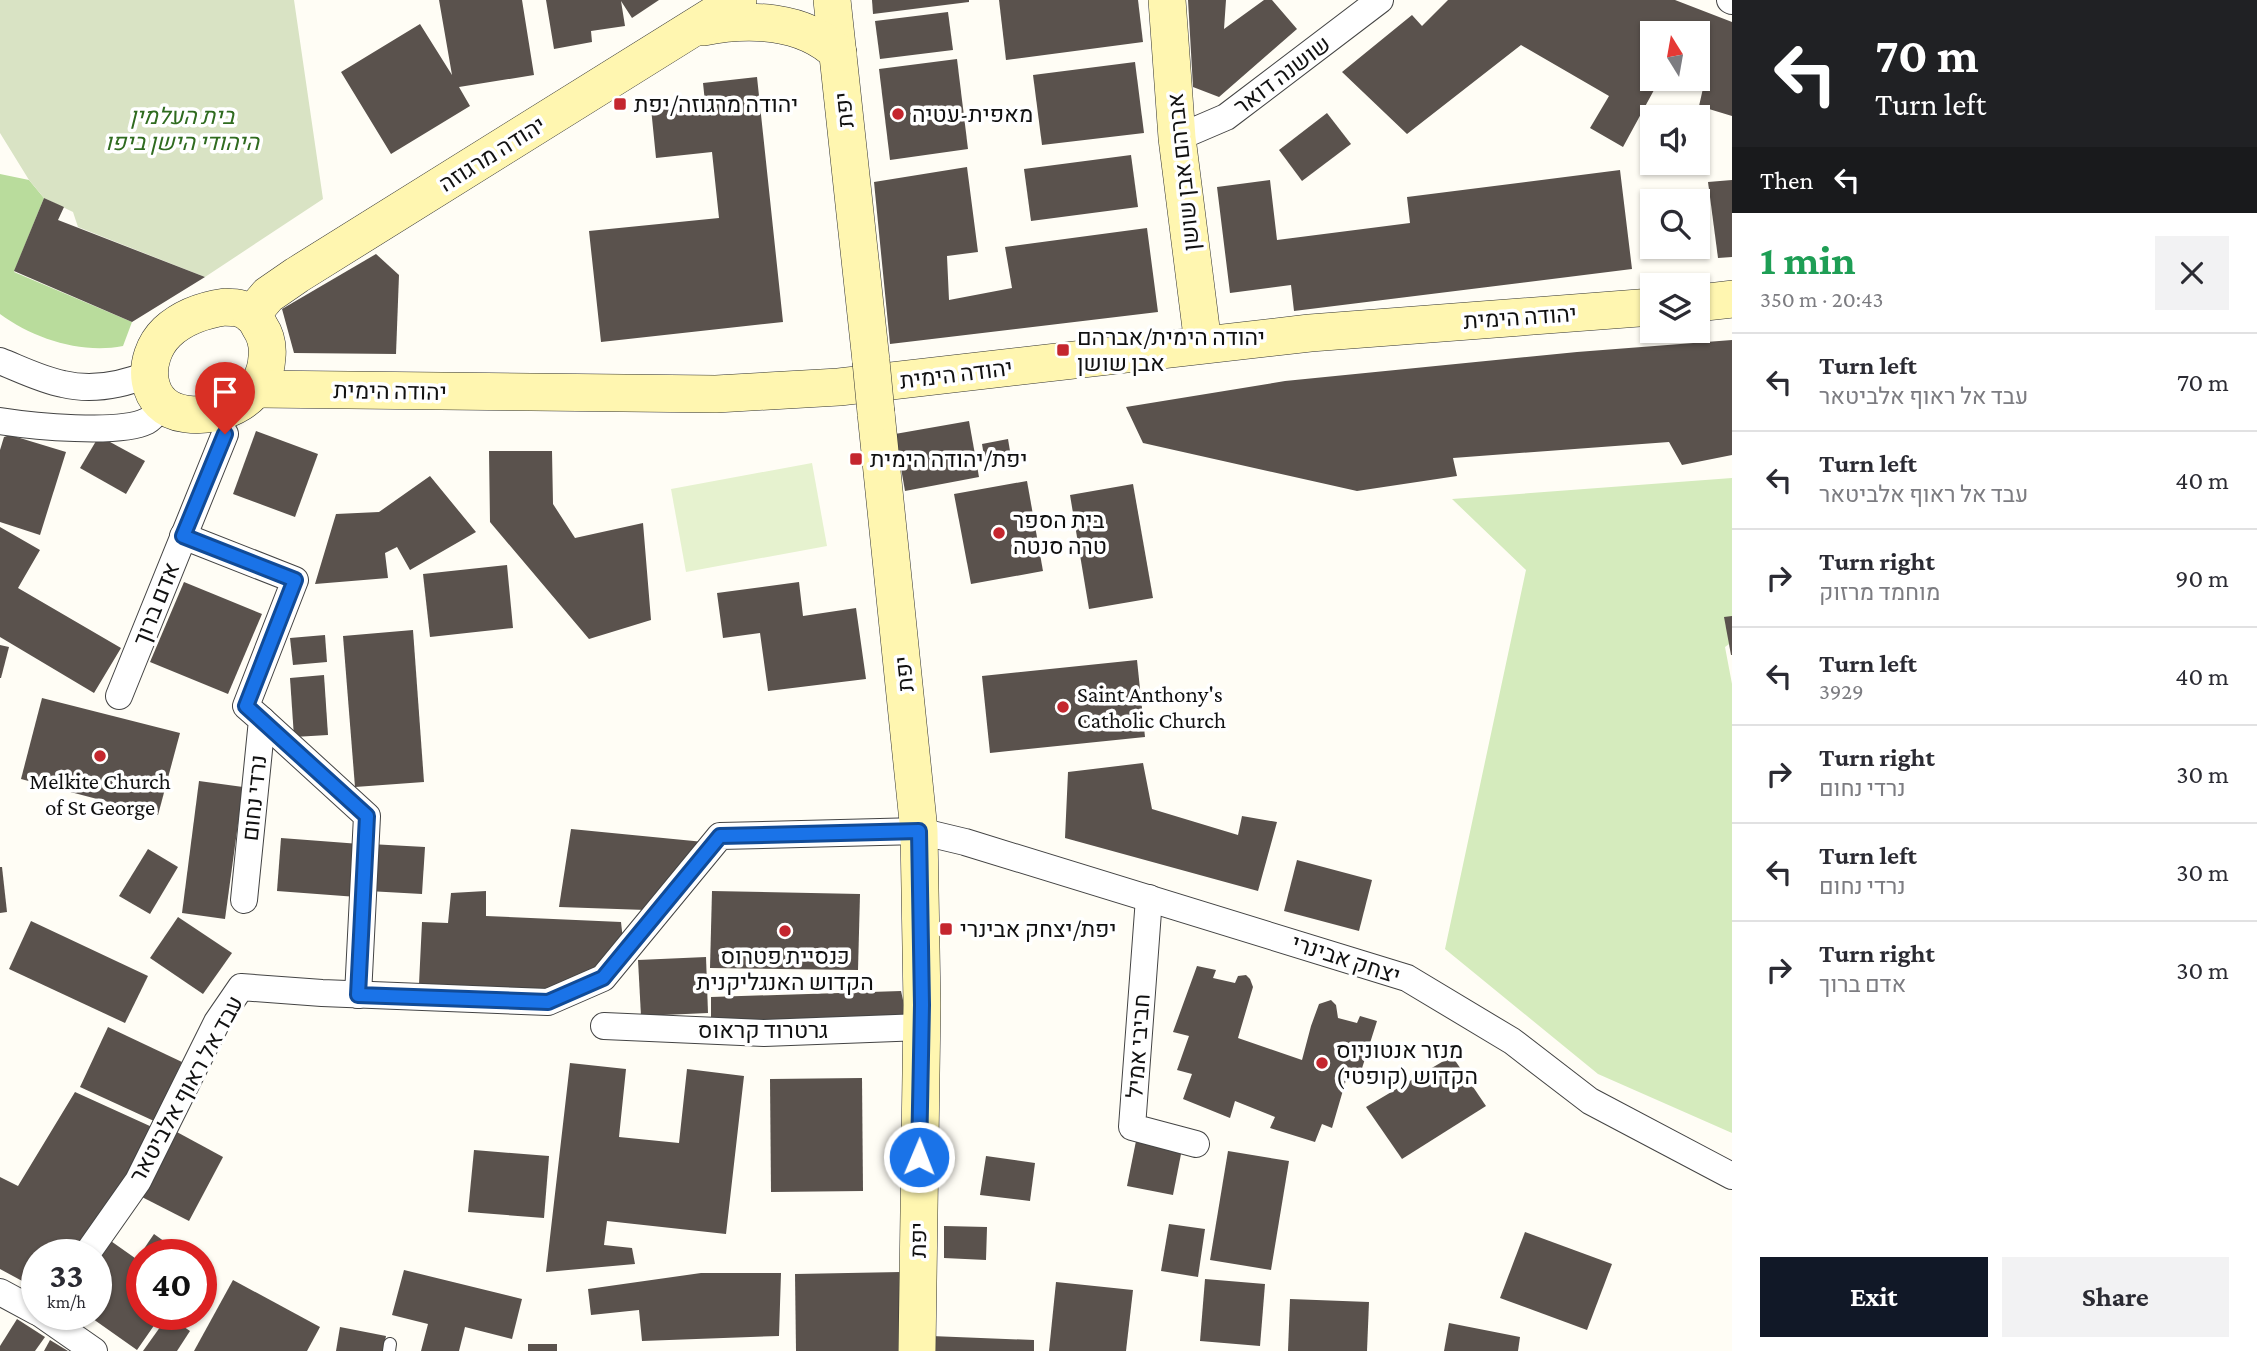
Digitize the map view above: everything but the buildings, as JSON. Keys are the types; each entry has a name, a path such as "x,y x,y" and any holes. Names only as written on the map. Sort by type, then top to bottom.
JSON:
{"street":[{"name":"יהודה מרגוזה","path":"251,315 268,295 297,275 738,0"},
{"name":"יפת","path":"832,0 919,831 922,1027 917,1351"},
{"name":"אברהם אבן שושן","path":"1167,0 1177,138 1203,344"},
{"name":"שושנה דואר","path":"1177,138 1226,117 1380,0"},
{"path":"692,29 750,21 774,24 813,36 826,42 838,53"},
{"path":"1710,302 1732,299"},
{"path":"0,361 63,384 102,387 129,382 155,390 172,411 185,414 231,409 247,399 257,389 267,370 267,352 265,334 251,315 242,309 225,307 208,310 190,317 165,333 156,346 150,359 155,390 149,421 121,428 35,426 0,421"},
{"name":"יהודה הימית","path":"257,389 716,394 839,387 1310,332 1640,308"},
{"name":"אדם ברוך","path":"119,696 225,434"},
{"name":"נרדי נחום","path":"183,536 295,580 246,706 262,720 244,900"},
{"path":"262,720 367,816 358,995"},
{"name":"יצחק אבינרי","path":"919,831 965,842 1406,978 1512,1041 1590,1101 1732,1176"},
{"name":"עבד אל ראוף אלביטאר","path":"97,1239 138,1181 217,1022 240,987 358,995 548,1002 603,978 720,836 919,831"},
{"name":"חביבי אמיל","path":"1149,898 1132,1127 1196,1144"},
{"name":"גרטרוד קראוס","path":"604,1027 764,1034 922,1027"},
{"path":"0,1292 21,1303"},
{"path":"64,1330 94,1351"}],"green space":[{"name":"בית העלמין היהודי הישן ביפו","path":"0,0 294,0 323,199 205,277 78,227 73,212 44,198 29,180 0,133"},
{"path":"0,174 29,180 44,198 14,272 132,322 123,346 91,348 58,342 28,331 0,314"},
{"path":"812,463 827,546 686,572 671,489"},
{"path":"1732,478 1732,642 1725,647 1732,684 1732,1133 1598,1074 1445,949 1526,570 1452,499"}],"place":[{"name":"יהודה מרגוזה/יפת","path":"620,104"},
{"name":"מאפית-עטיה","path":"898,114"},
{"name":"יהודה הימית/אברהם אבן שושן","path":"1063,350"},
{"name":"יפת/יהודה הימית","path":"856,459"},
{"name":"בית הספר טרה סנטה","path":"999,533"},
{"name":"Saint Anthony's Catholic Church","path":"1063,707"},
{"name":"Melkite Church of St George","path":"100,756"},
{"name":"יפת/יצחק אבינרי","path":"946,929"},
{"name":"כנסיית פטרוס הקדוש האנגליקנית","path":"785,931"},
{"name":"מנזר אנטוניוס הקדוש (קופטי)","path":"1322,1063"}],"route":[{"path":"225,434 183,536 295,580 246,706 367,816 358,995 548,1002 603,978 720,836 919,831 922,1005 919,1157"}]}
